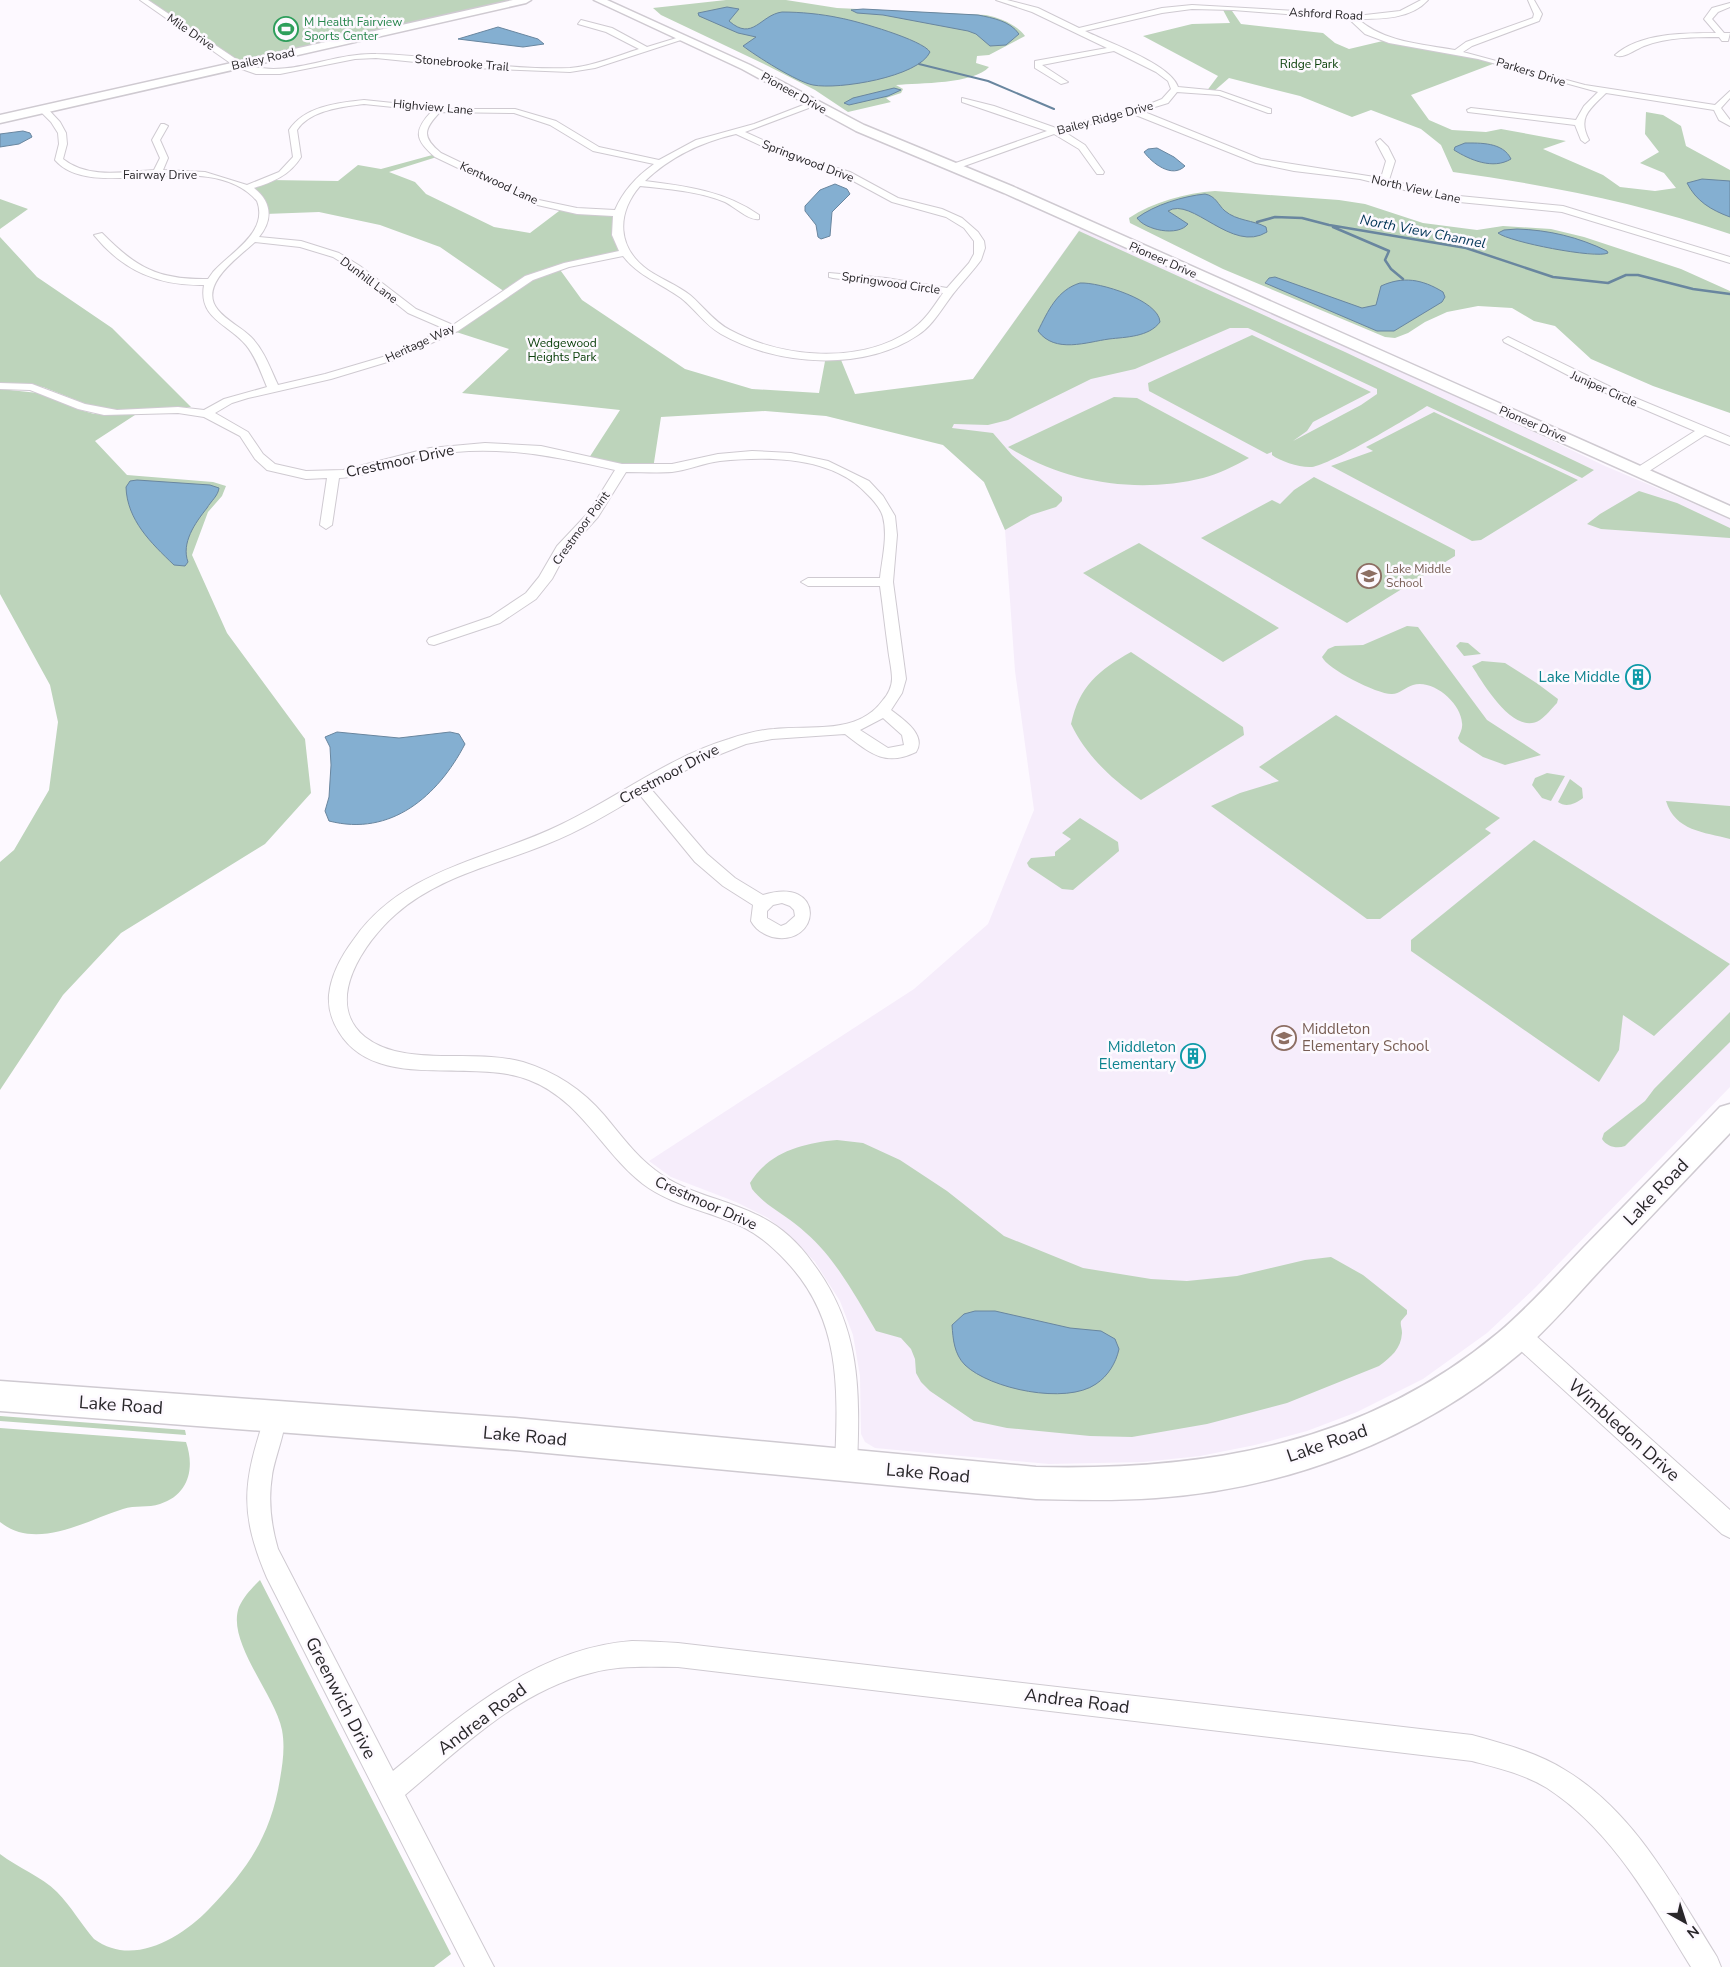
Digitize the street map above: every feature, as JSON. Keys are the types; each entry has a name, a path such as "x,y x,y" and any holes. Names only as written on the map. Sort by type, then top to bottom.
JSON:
{"street":[{"name":"Mile Drive","path":"143,0 240,65"},
{"name":"Bailey Road","path":"0,118 526,0"},
{"name":"Pioneer Drive","path":"599,0 746,67 860,128 1010,190 1730,513"},
{"path":"999,0 1035,10 1164,73 1172,80 1175,89 1220,94 1268,111"},
{"name":"Ashford Road","path":"1076,31 1156,11 1219,4 1351,17 1401,12 1415,7 1425,0"},
{"path":"1457,52 1469,44 1536,19 1538,14 1531,0"},
{"path":"1730,4 1715,10 1709,15 1709,22 1730,45"},
{"name":"Parkers Drive","path":"1351,17 1364,29 1383,39 1457,52 1603,91 1717,108"},
{"path":"581,22 608,30 645,49"},
{"path":"1619,55 1630,48 1662,38 1730,36"},
{"name":"Stonebrooke Trail","path":"240,65 256,72 280,72 355,57 376,56 477,66 570,70 592,66 683,38"},
{"path":"1026,62 1038,63 1112,49"},
{"path":"1038,63 1038,66 1064,82"},
{"name":"Bailey Ridge Drive","path":"953,167 1054,131 1134,111 1165,101 1175,89"},
{"path":"1585,140 1578,123 1581,116 1603,91"},
{"path":"1730,93 1717,108 1722,118 1730,124"},
{"path":"964,100 984,105 1054,131 1080,145 1100,172"},
{"name":"Highview Lane","path":"246,188 269,180 291,166 297,157 295,126 314,113 342,105 364,102 438,110 506,110 524,112 553,123 596,149 659,163"},
{"name":"Springwood Drive","path":"737,132 796,158 851,176 889,198 938,212 964,223 978,239 980,250 975,263 949,291 926,323 905,339 882,347 856,353 804,356 759,347 721,330 689,299 641,270 625,253 616,236 618,213 624,200 638,183 659,163 701,141 737,132 816,106"},
{"name":"Fairway Drive","path":"43,109 56,122 62,132 63,142 58,155 66,167 80,172 102,174 157,172 213,176 246,188 259,198 265,209 264,222 252,239 210,282"},
{"name":"Kentwood Lane","path":"438,110 426,122 422,132 426,144 438,155 536,202 577,211 618,213"},
{"path":"1471,110 1578,123"},
{"name":"North View Lane","path":"1134,111 1259,161 1384,181 1449,198 1535,204 1579,212 1730,260"},
{"path":"157,172 164,158 156,140 164,126"},
{"path":"1380,142 1392,161 1391,169 1384,181"},
{"path":"638,183 718,196 736,203 756,217"},
{"path":"99,235 118,254 150,276 174,282 210,282 208,300 210,307 249,340 274,388"},
{"name":"Dunhill Lane","path":"252,239 301,244 336,255 358,268 412,311 454,329"},
{"name":"Heritage Way","path":"206,414 236,399 371,365 423,345 454,329 529,278 558,267 625,253"},
{"name":"Springwood Circle","path":"833,275 896,282 949,291"},
{"name":"Juniper Circle","path":"1508,340 1590,383 1730,441"},
{"name":"Crestmoor Drive","path":"0,386 32,388 94,410 117,414 178,410 206,414 244,434 259,456 271,467 299,474 333,475 430,452 484,447 541,450 622,468 672,468 718,458 752,455 791,457 837,469 857,479 873,492 889,516 890,535 886,582 899,679 895,694 882,711 873,719 848,729 772,734 736,741 699,756 548,838 437,877 404,896 374,924 350,958 337,995 338,1013 346,1029 358,1042 388,1059 404,1063 463,1062 497,1064 544,1077 581,1102 638,1167 656,1182 682,1195 750,1221 778,1240 808,1271 822,1292 842,1339 848,1391 846,1466"},
{"path":"1639,472 1704,431"},
{"name":"Crestmoor Point","path":"434,640 495,620 530,596 546,579 562,549 594,514 622,468"},
{"path":"326,525 333,475"},
{"path":"808,582 886,582"},
{"path":"848,729 878,751 886,754 896,755 911,748 913,742 911,736 882,711"},
{"path":"642,788 701,858 729,882 763,904"},
{"name":"Lake Road","path":"0,1396 524,1435 1036,1483 1088,1485 1170,1481 1236,1470 1329,1445 1393,1418 1464,1377 1518,1334 1730,1115"},
{"name":"Wimbledon Drive","path":"1518,1334 1730,1526"},
{"name":"Greenwich Drive","path":"276,1416 264,1453 257,1489 261,1535 275,1570 480,1967"},
{"name":"Andrea Road","path":"389,1791 488,1711 527,1685 565,1667 603,1657 637,1653 673,1654 1472,1748 1504,1754 1535,1766 1567,1784 1593,1806 1627,1844 1708,1967"}],"shaded area":[{"name":"Middleton Elementary School","path":"1082,226 1428,382 1605,466 1730,519 1730,1087 1535,1288 1487,1333 1423,1379 1357,1412 1307,1431 1255,1445 1200,1456 1143,1462 1049,1464 875,1448 865,1442 861,1434 860,1376 853,1335 840,1301 815,1262 790,1236 768,1218 736,1202 671,1177 649,1161 914,989 988,924 1034,810 1015,671 1005,530 984,482 943,445 973,379"}],"green space":[{"name":"M Health Fairview Sports Center","path":"143,0 514,0 249,59 232,60"},
{"path":"726,0 786,0 837,8 986,15 1007,22 1025,36 989,55 977,56 976,63 989,67 982,73 946,82 896,85 903,89 901,93 886,98 891,102 848,112 815,90 661,15 653,8"},
{"name":"Ridge Park","path":"1222,8 1230,8 1241,24 1323,33 1335,43 1349,49 1387,40 1498,62 1411,95 1429,120 1452,130 1486,132 1501,129 1566,141 1543,149 1603,175 1620,187 1655,191 1676,188 1664,173 1640,163 1659,152 1645,134 1646,112 1663,115 1681,126 1686,146 1730,170 1730,234 1662,213 1593,196 1453,172 1441,145 1421,129 1371,110 1352,117 1300,96 1229,78 1213,92 1206,92 1218,76 1143,36 1192,24 1230,23"},
{"name":"Wedgewood Heights Park","path":"436,154 440,156 389,172 415,182 426,194 494,227 530,233 563,208 617,213 625,253 558,267 582,300 685,369 752,389 819,393 826,356 839,355 855,394 973,379 1079,231 1345,352 1594,470 1582,478 1427,406 1369,440 1321,464 1312,467 1290,464 1272,455 1272,452 1267,454 1149,391 1148,383 1252,335 1371,392 1313,422 1307,431 1293,441 1361,405 1377,394 1377,389 1248,328 1230,328 1135,369 1091,379 1008,420 988,425 954,424 952,428 993,433 1012,455 1062,497 1062,501 1056,507 1031,515 1005,530 984,482 943,445 826,416 765,411 661,417 653,469 587,461 620,410 462,393 509,349 450,330 505,292 440,247 380,225 319,212 265,214 265,209 246,188 269,180 338,181 358,165 381,169"},
{"path":"1215,191 1339,200 1365,204 1423,223 1477,230 1503,226 1551,229 1584,237 1681,269 1730,291 1730,413 1653,386 1591,359 1555,326 1534,321 1512,308 1478,306 1447,312 1425,322 1408,333 1395,338 1385,337 1223,269 1130,223 1129,218 1148,207 1181,196"},
{"path":"0,199 28,209 0,229"},
{"path":"0,237 37,277 112,328 191,407 117,410 91,406 43,387 0,383"},
{"path":"0,389 38,393 94,414 135,415 95,441 127,475 213,482 226,486 222,496 208,512 192,555 227,633 305,739 311,793 265,844 121,933 63,995 0,1090 0,862 14,850 49,790 58,722 50,685 0,594"},
{"path":"1114,397 1137,398 1249,458 1221,472 1203,478 1178,483 1127,485 1077,477 1030,459 1008,447"},
{"path":"1434,412 1578,480 1481,540 1472,541 1331,466 1373,451 1366,447"},
{"path":"1314,477 1455,550 1455,556 1347,623 1201,538 1272,500 1280,504 1294,490"},
{"path":"1639,491 1677,503 1730,528 1730,538 1601,529 1587,524"},
{"path":"1139,543 1279,628 1223,662 1083,573"},
{"path":"1407,626 1418,627 1487,720 1541,755 1505,765 1483,757 1460,742 1458,738 1462,723 1457,708 1445,694 1437,689 1421,684 1410,686 1395,694 1385,693 1365,686 1343,674 1333,668 1322,657 1328,649 1335,646 1363,645"},
{"path":"1460,642 1468,643 1481,654 1464,656 1456,646"},
{"path":"1131,652 1243,727 1244,735 1141,800 1092,757 1071,724 1079,699 1092,680"},
{"path":"1482,661 1505,663 1558,699 1557,703 1540,720 1530,723 1520,721 1500,706 1472,666"},
{"path":"1336,715 1500,818 1485,829 1491,833 1380,919 1367,919 1211,806 1240,793 1279,781 1259,767"},
{"path":"1547,773 1565,776 1551,801 1542,798 1532,785 1535,778"},
{"path":"1570,779 1582,788 1583,798 1574,803 1564,805 1558,802"},
{"path":"1666,801 1730,806 1730,839 1701,832 1683,824 1670,811"},
{"path":"1080,818 1118,842 1119,851 1073,890 1062,889 1029,867 1027,863 1031,858 1055,856 1055,852 1071,839 1062,833"},
{"path":"1534,840 1730,964 1654,1036 1623,1015 1619,1050 1599,1082 1411,951 1411,940"},
{"path":"1730,1012 1730,1042 1625,1146 1612,1147 1604,1142 1602,1139 1604,1133 1645,1101 1654,1089"},
{"path":"837,1140 863,1143 900,1160 947,1191 1004,1236 1083,1268 1151,1279 1187,1281 1237,1276 1305,1260 1331,1257 1363,1275 1407,1310 1407,1314 1401,1321 1402,1333 1400,1344 1391,1356 1379,1366 1287,1403 1207,1424 1132,1437 1090,1436 1007,1428 974,1421 930,1391 921,1382 916,1373 915,1359 911,1349 901,1338 876,1331 845,1279 827,1254 800,1227 764,1201 752,1189 750,1183 758,1172 777,1157 800,1147"},
{"path":"0,1416 185,1430 186,1435 0,1421"},
{"path":"0,1428 186,1442 190,1461 187,1479 178,1494 160,1504 128,1508 77,1526 45,1534 29,1534 14,1530 0,1522"},
{"path":"260,1580 451,1954 434,1967 0,1967 0,1854 51,1886 67,1903 94,1939 109,1947 124,1950 139,1950 155,1946 184,1930 209,1909 246,1865 256,1850 271,1817 280,1779 283,1754 283,1736 278,1716 245,1652 239,1636 237,1621 241,1603 248,1592"}],"water":[{"path":"727,7 739,9 729,21 737,27 744,29 756,26 774,14 782,12 818,14 848,20 889,32 915,42 930,52 923,61 895,75 858,83 825,86 813,85 787,74 743,46 756,37 738,33 699,16 698,13"},
{"path":"851,10 978,15 1006,23 1019,34 1006,45 990,46 976,34 968,31 883,15 857,13"},
{"path":"498,27 538,39 544,44 523,47 458,39"},
{"path":"894,88 901,90 888,96 849,105 844,103 853,98"},
{"path":"23,131 30,133 32,137 19,144 0,147 0,134"},
{"path":"1465,143 1497,146 1503,149 1511,159 1497,164 1474,160 1454,150 1455,147"},
{"path":"1157,148 1174,157 1185,166 1180,170 1174,171 1157,165 1144,152 1148,149"},
{"path":"1702,179 1730,181 1730,217 1705,204 1695,195 1687,183"},
{"path":"835,184 847,189 850,194 832,212 830,236 821,239 818,237 816,225 805,211 805,206 820,190"},
{"path":"1205,194 1214,199 1230,214 1266,227 1267,232 1254,237 1240,236 1189,211 1178,208 1168,211 1188,224 1177,230 1154,229 1137,218 1152,209 1170,202"},
{"path":"1517,229 1563,235 1596,246 1608,253 1587,254 1553,249 1518,241 1498,233 1504,230"},
{"path":"1275,277 1362,308 1376,305 1381,286 1397,281 1412,280 1428,284 1443,292 1445,297 1442,302 1394,331 1377,331 1265,283 1269,278"},
{"path":"1080,283 1089,283 1127,294 1150,306 1157,314 1160,322 1150,331 1130,337 1081,344 1062,344 1045,338 1038,331 1054,302 1065,291"},
{"path":"130,481 210,485 219,488 216,496 190,534 186,548 188,562 185,566 174,565 149,539 136,520 127,499 126,487"},
{"path":"337,732 399,738 450,732 459,734 465,744 441,780 410,808 392,817 373,823 352,824 329,821 325,811 329,797 331,765 330,747 325,737"},
{"path":"975,1311 995,1311 1070,1328 1101,1331 1115,1339 1119,1349 1118,1354 1111,1369 1104,1377 1096,1384 1083,1390 1048,1394 1010,1387 977,1374 965,1365 958,1356 952,1325 964,1314"}],"waterway":[{"name":"North View Channel","path":"919,64 988,81 1054,109"},
{"name":"North View Channel","path":"1257,222 1275,217 1302,218 1329,225 1466,248 1553,277 1608,283 1626,275 1638,275 1693,289 1730,294"},
{"path":"1333,227 1389,251 1385,260 1391,269 1403,279"}],"place":[{"name":"M Health Fairview Sports Center","path":"286,29"},
{"name":"Lake Middle School","path":"1369,576"},
{"name":"Lake Middle","path":"1638,677"},
{"name":"Middleton Elementary School","path":"1284,1038"},
{"name":"Middleton Elementary","path":"1193,1056"}]}
